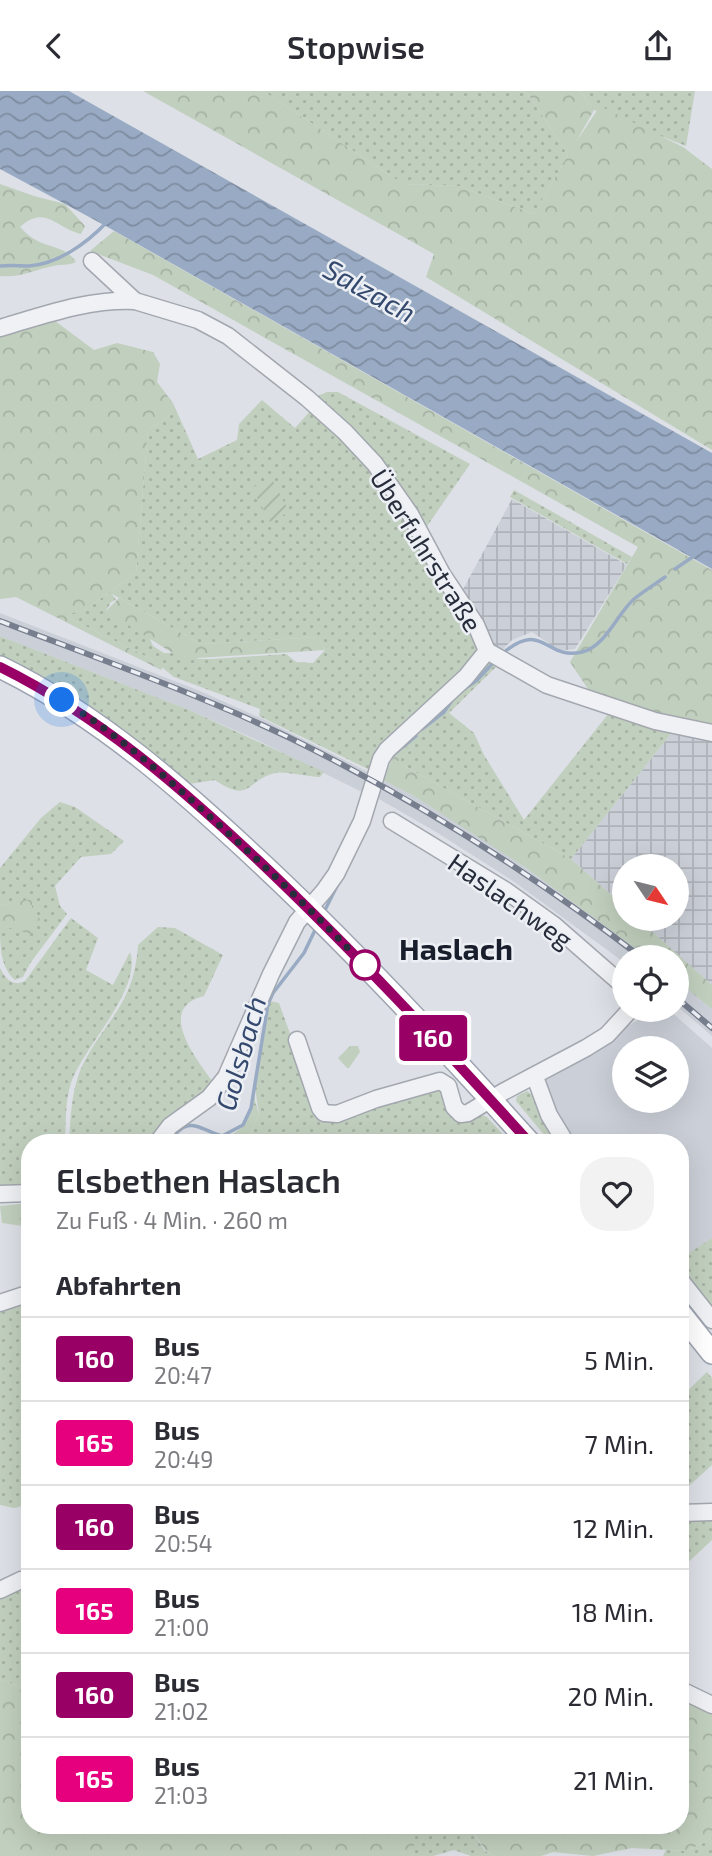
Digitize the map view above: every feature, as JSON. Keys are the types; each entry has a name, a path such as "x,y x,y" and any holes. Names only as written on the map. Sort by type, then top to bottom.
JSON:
{"main road":[{"path":"0,667 47,691 117,737 200,807 316,915 522,1134"},
{"path":"689,1324 712,1353"}],"street":[{"name":"Überfuhrstraße","path":"92,261 135,301"},
{"name":"Überfuhrstraße","path":"0,328 76,306 110,300 135,301 198,320 228,336 307,398 375,464 410,514 442,574 476,625 487,651 466,677 387,750 381,759 362,821 316,915 297,922 226,1077 209,1098 170,1126 164,1134"},
{"path":"487,651 547,685 655,721 712,733"},
{"name":"Haslachweg","path":"392,821 505,890 544,918 612,976"},
{"path":"297,1040 324,1113 331,1115 440,1081 448,1086 454,1107 461,1114 468,1113 535,1077 607,1035 619,1022"},
{"path":"535,1077 549,1115 561,1134"},
{"path":"0,1194 21,1193"},
{"path":"689,1291 712,1320"},
{"path":"0,1303 21,1296"},
{"path":"689,1512 712,1511"},
{"path":"0,1590 21,1580"},
{"path":"689,1694 712,1706"}],"shaded area":[{"path":"512,499 627,565 575,649 560,651 532,632 512,640 499,653 491,645 461,593"},
{"path":"0,613 200,691 265,720 414,796 525,867 631,945 612,945 612,953 513,881 367,792 364,793 189,710 0,636"},
{"path":"674,730 712,739 712,985 689,964 689,945 667,945 651,931 690,931 690,854 612,854 612,895 571,859"},
{"path":"689,991 712,1009 712,1036 689,1016"},
{"path":"635,1022 683,1022 712,1048 712,1238 689,1253 689,1134 568,1134 542,1077"}],"green space":[{"path":"143,91 263,91 403,184 458,186 534,214 568,155 528,94 522,91 580,91 594,110 576,142 600,106 683,147 712,169 712,450 426,277 434,254"},
{"path":"263,91 522,91 528,94 568,155 534,214 458,186 403,184"},
{"path":"580,91 695,91 686,146 594,110"},
{"path":"0,184 65,204 85,226 81,234 44,218 29,220 20,227 39,242 67,253 76,262 21,275 0,276"},
{"path":"114,231 712,570 712,726 656,715 590,692 570,662 638,547 153,275 90,251"},
{"path":"51,318 94,350 117,343 153,352 160,364 157,382 173,403 169,417 148,429 136,573 86,609 72,613 69,618 153,660 163,667 161,670 16,597 0,599 0,331"},
{"path":"327,392 338,392 470,464 423,532 318,400 318,396"},
{"path":"262,400 295,428 313,408 385,483 480,646 479,653 374,772 259,716 260,709 174,677 153,660 69,618 72,613 86,609 136,573 148,429 169,417 173,403 198,459 237,440 239,424","holes":["112,594 201,644 319,637 325,650 313,663 296,662 286,654 199,659 182,653 164,653 153,646 148,634 106,611 111,602 116,600"]},
{"path":"271,477 289,512 270,522 252,488"},
{"path":"514,490 632,557 627,564 510,497"},
{"path":"119,598 201,644 319,637 325,650 182,659 106,611"},
{"path":"0,636 189,710 324,772 320,777 275,773 241,790 226,787 215,780 189,784 181,781 0,660"},
{"path":"490,659 500,663 449,713 474,733 484,755 524,820 609,713 674,730 571,859 397,762 414,747 410,742 417,728"},
{"path":"410,742 414,747 397,762 571,859 612,895 612,931 651,931 667,945 631,945 525,867 414,796 383,780 393,757"},
{"path":"60,802 75,807 124,841 111,854 81,857 55,886 60,906 67,914 23,977 15,980 4,962 0,925 30,933 32,900 0,905 0,868 41,818"},
{"path":"32,899 32,911 42,921 30,934 0,925 0,905"},
{"path":"71,918 98,938 86,970 113,985 130,952 132,967 128,983 71,1083 65,1134 21,1134 21,1189 0,1189 0,968 10,981 25,981"},
{"path":"158,927 175,928 223,955 204,996 189,1002 182,1012 181,1023 191,1049 215,1085 163,1134 70,1134 76,1082 93,1046 126,995 136,965 138,945"},
{"path":"689,964 712,985 712,1009 689,991"},
{"path":"270,1001 279,1003 319,1114 336,1121 435,1088 442,1090 451,1117 463,1121 480,1114 487,1117 503,1134 250,1134 259,1114 255,1088"},
{"path":"350,1046 358,1046 360,1052 347,1068 338,1058"},
{"path":"255,1088 259,1114 250,1134 230,1134 241,1128 251,1109"},
{"path":"527,1091 535,1097 554,1134 544,1134 516,1101 517,1096"},
{"path":"21,1204 21,1226 2,1223 0,1206"},
{"path":"712,1238 712,1307 689,1278 689,1253"},
{"path":"21,1299 21,1506 14,1508 0,1505 0,1307"},
{"path":"707,1372 712,1378 712,1465 689,1486 689,1389"},
{"path":"712,1516 712,1540 689,1562 689,1517"},
{"path":"21,1588 21,1687 3,1680 0,1682 0,1595"},
{"path":"3,1680 21,1687 21,1834 410,1834 414,1854 0,1856 0,1682"},
{"path":"689,1701 712,1713 712,1838 687,1851 632,1848 593,1856 553,1852 541,1856 494,1856 486,1851 474,1834 689,1834"},
{"path":"409,1834 474,1834 485,1851 494,1856 471,1856 454,1850 433,1856 411,1856 414,1854"},
{"path":"712,1838 712,1856 663,1856 666,1850 687,1851"}],"water":[{"name":"Salzach","path":"0,91 69,91 712,453 712,569 104,225 0,169"}],"waterway":[{"path":"0,266 29,266 61,257 81,245 107,222"},
{"name":"Golsbach","path":"675,569 694,556"},
{"name":"Golsbach","path":"503,653 527,640 536,640 570,653 590,649 604,637 634,599 665,577"},
{"name":"Golsbach","path":"464,689 494,662"},
{"name":"Golsbach","path":"422,729 444,712 453,699"},
{"name":"Golsbach","path":"393,755 416,736"},
{"name":"Golsbach","path":"324,912 338,884"},
{"name":"Golsbach","path":"226,1134 243,1125 251,1108 268,1004 273,993 304,953 316,928"},
{"name":"Golsbach","path":"175,1134 187,1126 217,1134"}],"railway":[{"path":"0,621 219,706 336,761 427,812 515,867 625,945"},
{"path":"689,1008 712,1028"}],"bus line":[{"name":"160","path":"0,667 47,691 117,737 237,841 349,949 522,1134"}],"district":[{"name":"Haslach","path":"456,948"}],"route":[{"path":"62,700 147,761 309,908 368,969 365,965"}]}
